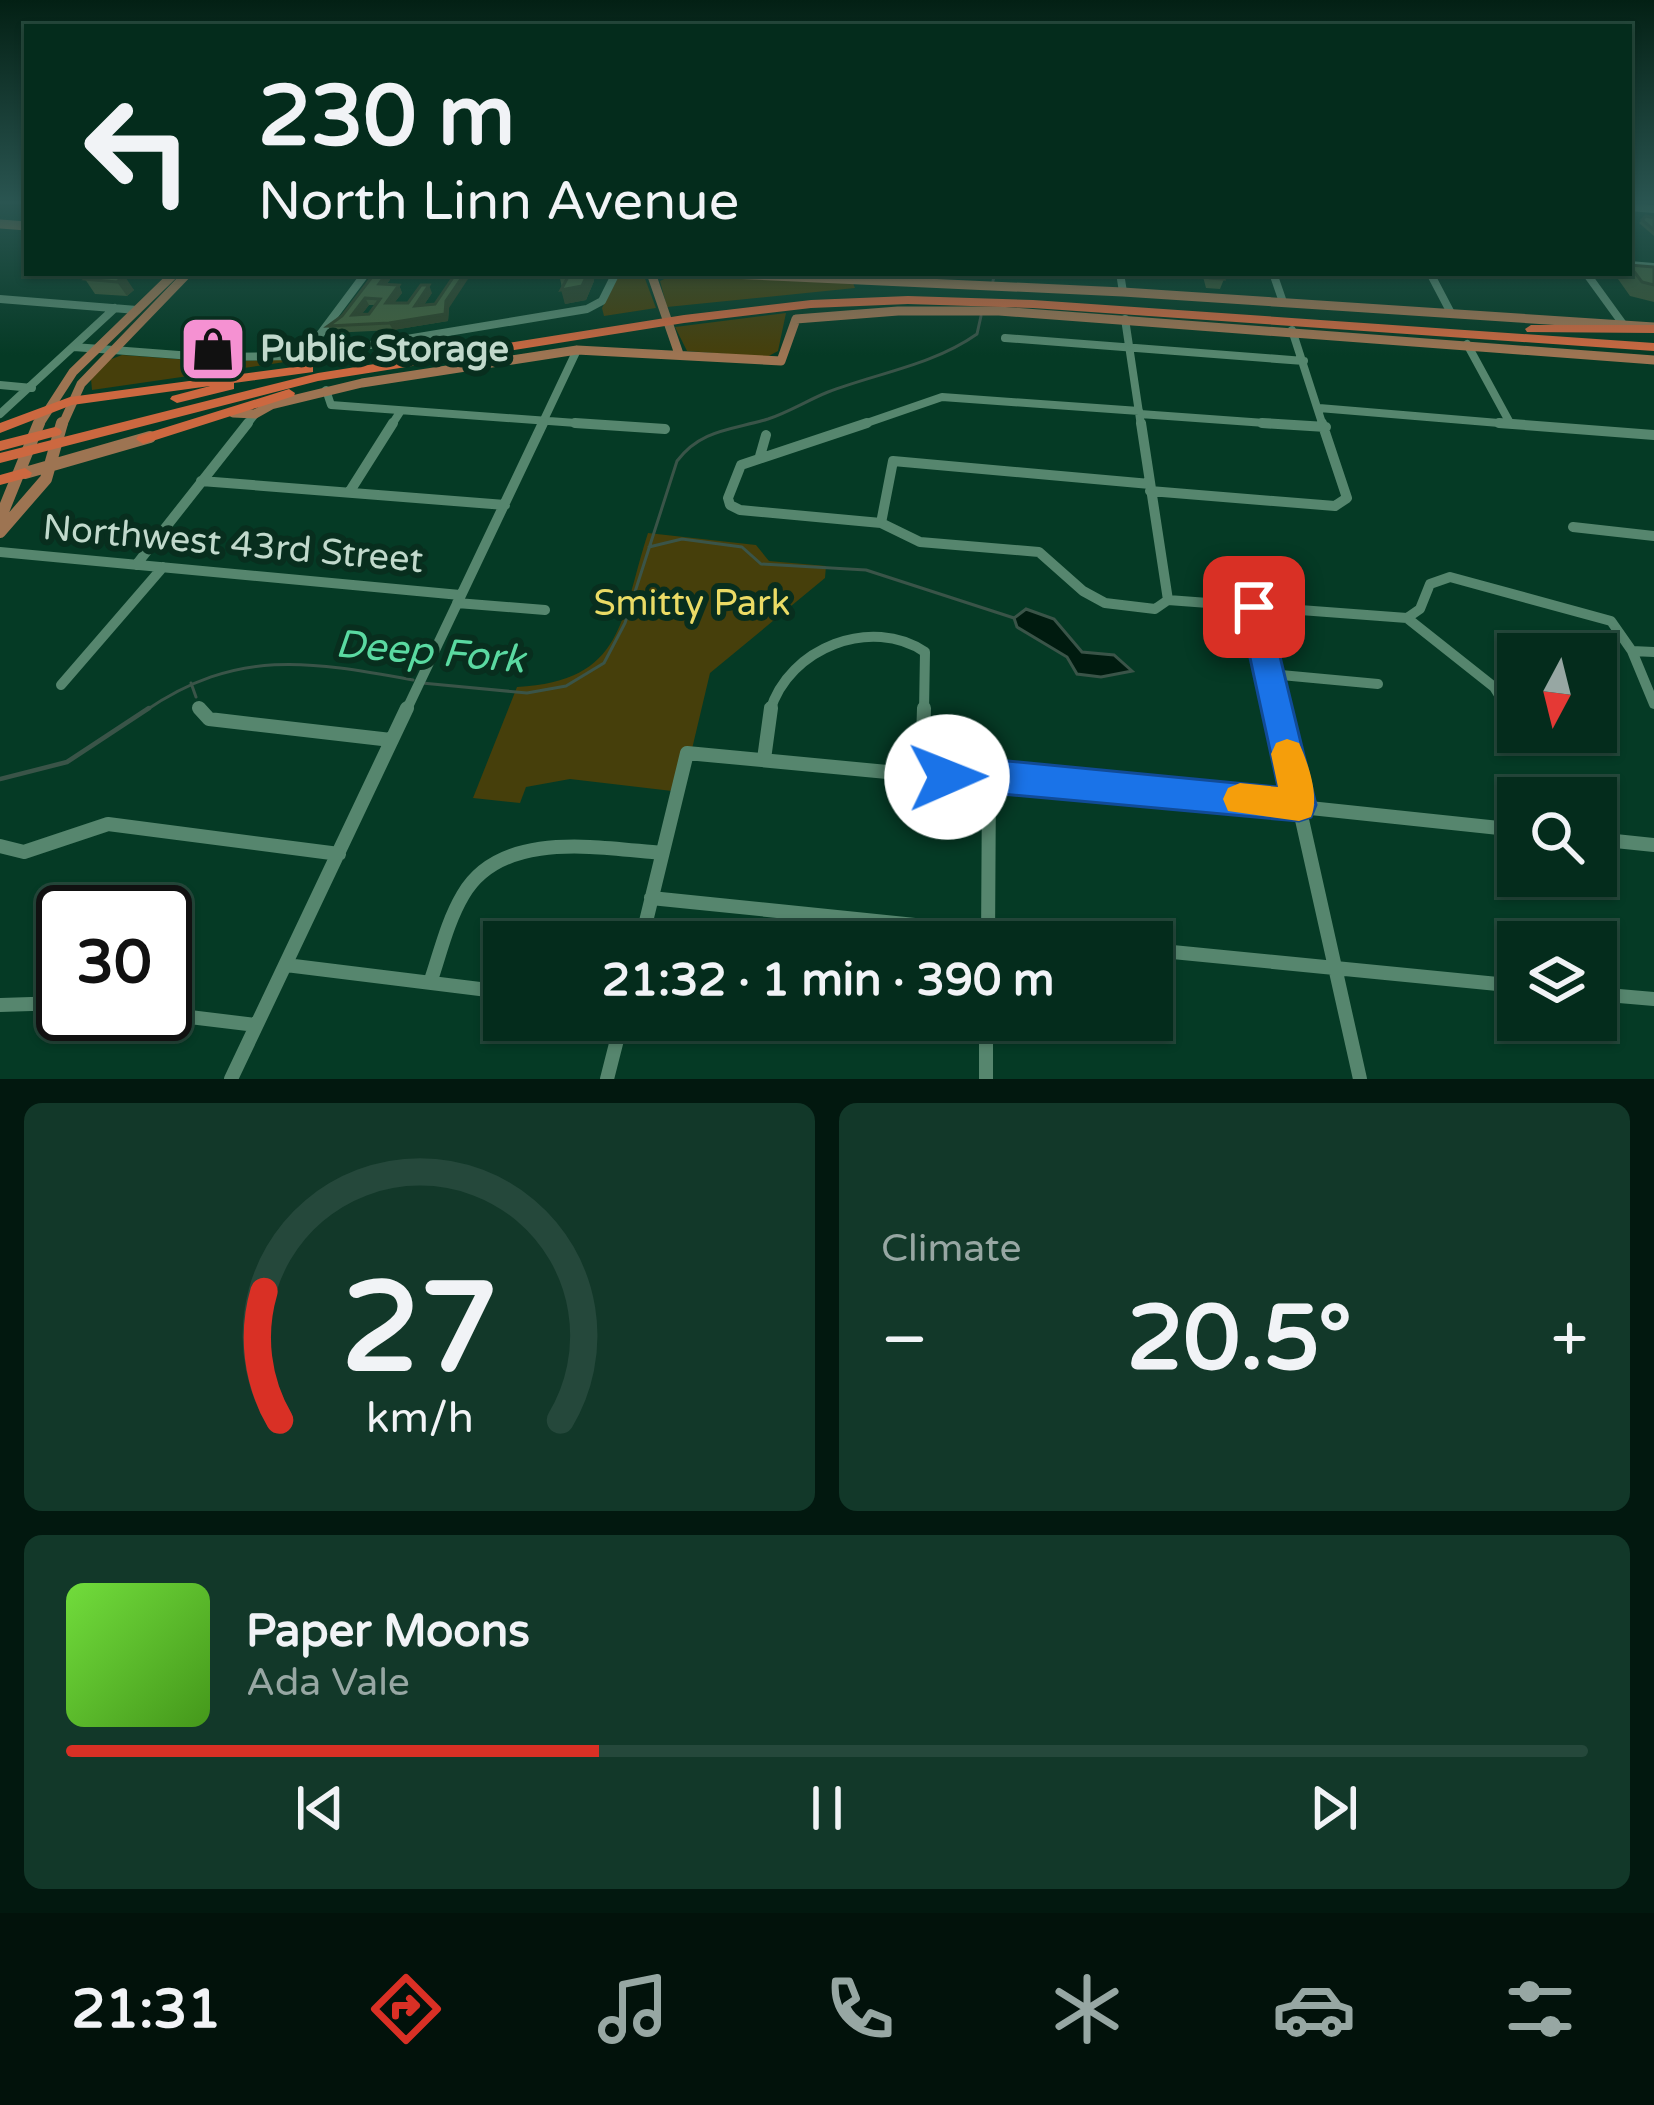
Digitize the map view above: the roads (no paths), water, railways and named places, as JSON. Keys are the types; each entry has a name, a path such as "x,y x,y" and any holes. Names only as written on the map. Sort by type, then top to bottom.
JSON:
{"highway":[{"path":"2,451 253,391 797,296 941,292 1521,329 1654,343"},
{"path":"682,315 828,303 948,301 1654,343"},
{"path":"0,428 70,401 306,362 649,320"},
{"path":"1521,329 1654,328"},
{"path":"1501,336 1654,362"},
{"path":"143,439 281,395 432,357"},
{"path":"87,429 306,362"},
{"path":"81,384 101,396"},
{"path":"44,412 63,422"},
{"path":"0,482 25,473"},
{"path":"0,482 15,494"}],"main road":[{"path":"0,519 25,473 44,412 62,385 172,276"},
{"path":"0,532 46,479 70,401 81,384 185,276"},
{"path":"652,276 679,354"},
{"path":"820,276 1654,328"},
{"path":"160,304 162,285"},
{"path":"135,329 137,310"},
{"path":"25,473 235,412 255,414 326,390 577,350 679,354 780,366 794,321 931,310 1292,330 1654,362"},
{"path":"650,352 665,346 673,336"},
{"path":"30,456 53,465"},
{"path":"46,479 76,459"}],"street":[{"path":"306,362 364,276"},
{"path":"74,347 306,362 587,310 604,299 615,276"},
{"path":"1120,276 1123,292"},
{"path":"1275,276 1283,302"},
{"path":"1432,276 1451,314"},
{"path":"1588,276 1623,324"},
{"path":"0,299 137,310"},
{"path":"0,414 115,308"},
{"path":"1125,319 1168,600"},
{"path":"881,523 893,461 1335,506 1347,498 1292,330"},
{"path":"1005,338 1304,361"},
{"path":"1467,344 1510,423"},
{"path":"231,1079 577,350"},
{"path":"0,385 32,388"},
{"path":"326,390 332,405 665,429"},
{"path":"1326,427 942,397 760,456 736,469 730,505 740,510 881,523 920,542 1039,552 1089,596 1106,604 1155,609 1168,600 1407,618 1497,692"},
{"path":"1319,408 1654,435"},
{"path":"350,491 400,412"},
{"path":"136,565 255,414"},
{"path":"760,456 766,434"},
{"path":"201,481 505,506"},
{"path":"1573,527 1654,536"},
{"name":"Northwest 43rd Street","path":"0,553 284,575 545,610"},
{"path":"61,685 163,567"},
{"path":"1407,618 1420,609 1430,584 1450,577 1611,621 1632,651 1654,704"},
{"path":"1254,607 1360,1079"},
{"path":"764,759 774,696 831,642 851,634 911,640 925,652 922,774"},
{"path":"1632,651 1654,652"},
{"path":"1270,674 1378,684"},
{"path":"200,708 209,719 391,740"},
{"path":"646,921 687,753 988,780 1008,776 1497,828"},
{"path":"988,780 988,921"},
{"path":"0,847 24,852 108,824 339,854"},
{"path":"1617,841 1654,845"},
{"path":"430,982 464,896 478,874 506,859 573,845 662,854"},
{"path":"652,898 850,921"},
{"path":"1173,952 1497,984"},
{"path":"286,965 483,989"},
{"path":"1617,996 1654,999"},
{"path":"0,1005 36,1004"},
{"path":"192,1017 256,1024"},
{"path":"608,1079 617,1041"},
{"path":"986,1041 986,1079"}],"waterway":[{"name":"Deep Fork","path":"993,281 994,276"},
{"name":"Deep Fork","path":"649,547 677,461 696,442 942,353 977,334 981,316"},
{"path":"649,547 682,539 742,547 761,564 866,570 1014,618"},
{"name":"Deep Fork","path":"422,683 527,693 566,686 604,663 625,623 649,547"},
{"name":"Deep Fork","path":"192,685 243,668 274,665 340,668 413,680"},
{"name":"Deep Fork","path":"145,711 192,685"},
{"path":"192,685 196,697"},
{"name":"Deep Fork","path":"0,779 67,762 149,708"}],"place":[{"name":"Public Storage","path":"213,349"}],"park label":[{"name":"Smitty Park","path":"692,603"}]}
